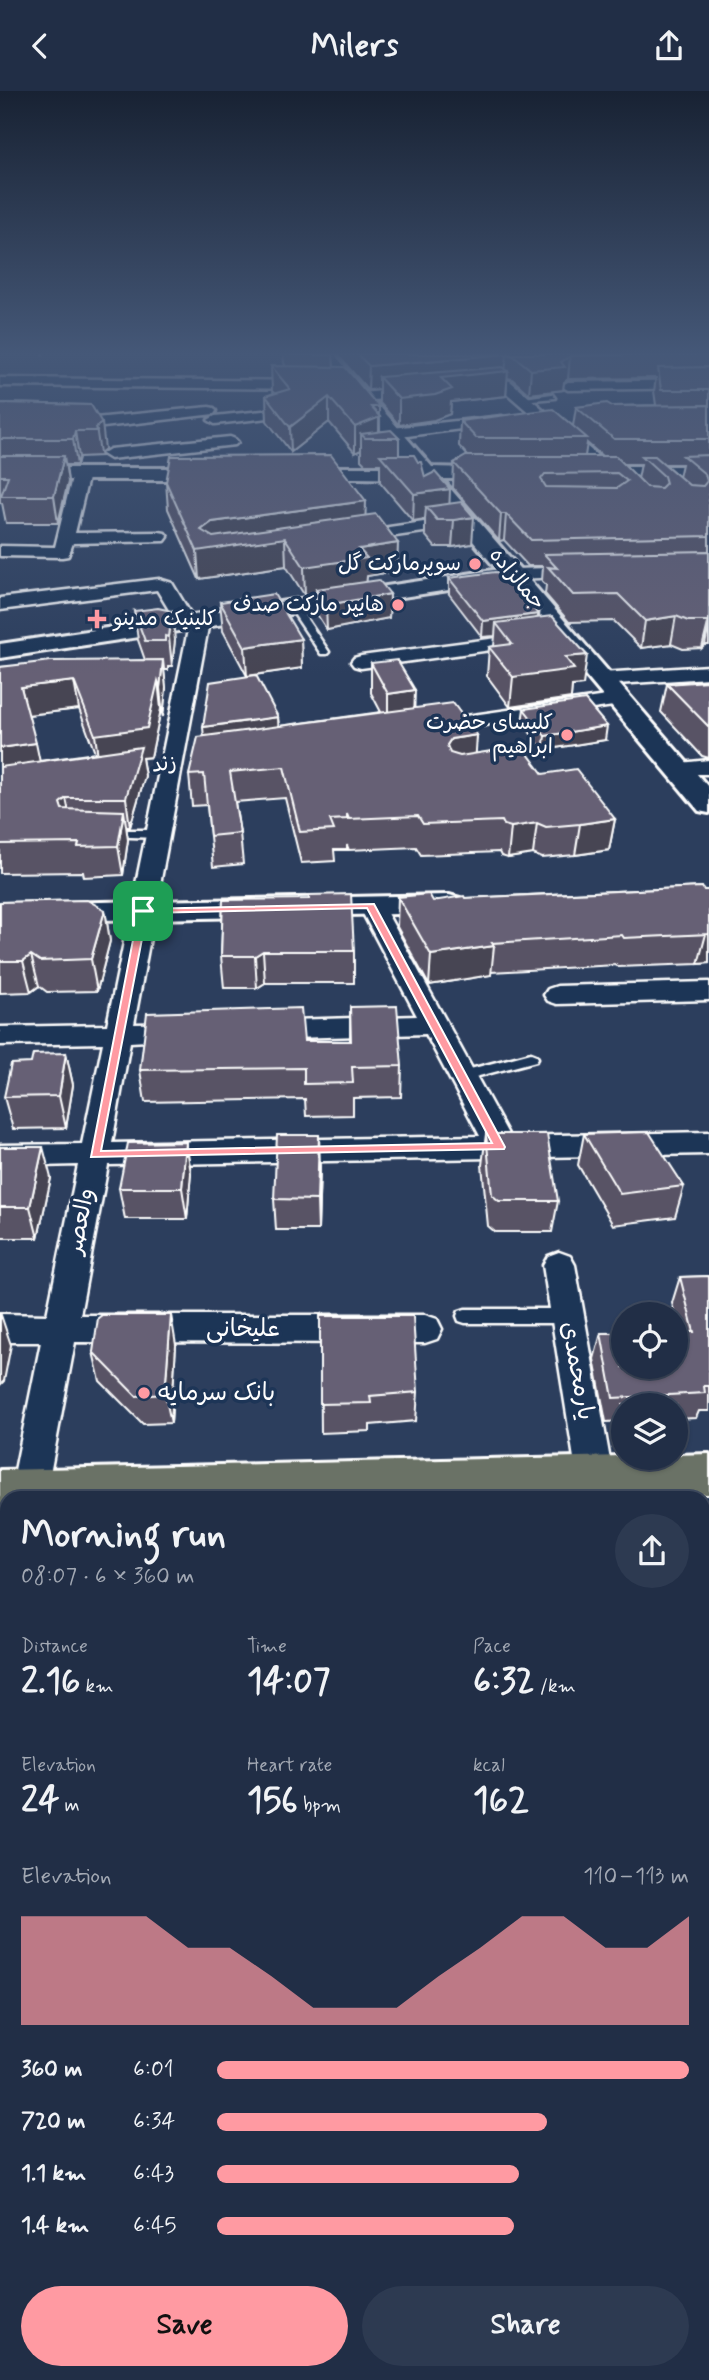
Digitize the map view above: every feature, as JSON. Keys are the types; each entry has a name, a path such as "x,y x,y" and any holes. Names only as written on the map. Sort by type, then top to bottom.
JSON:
{"main road":[{"name":"جمالزاده","path":"416,461 709,805"},
{"path":"565,472 709,472"},
{"path":"265,473 524,473"},
{"path":"0,474 239,474"},
{"path":"0,651 514,574"},
{"path":"0,913 479,903"},
{"path":"302,1491 709,1474"}],"street":[{"path":"113,461 120,474"},
{"path":"599,461 633,490"},
{"path":"655,472 673,488"},
{"path":"62,538 80,474"},
{"path":"331,540 467,521"},
{"path":"0,551 62,538 159,537"},
{"path":"514,574 598,572"},
{"path":"0,604 161,584 193,623"},
{"name":"والعصر","path":"13,1491 60,1328 158,834 169,764 175,679 193,623"},
{"path":"361,662 564,635"},
{"path":"601,679 709,672"},
{"path":"408,730 620,700"},
{"path":"449,724 463,743"},
{"path":"678,769 709,767"},
{"path":"370,906 500,1147"},
{"path":"557,995 709,991"},
{"path":"0,1036 433,1025"},
{"path":"0,1156 709,1143"},
{"name":"یارمحمدی","path":"559,1265 595,1477"},
{"name":"علیخانی","path":"0,1328 425,1329"}],"lane":[{"path":"295,608 324,652"},
{"path":"96,834 158,834"},
{"path":"460,1076 531,1058"},
{"path":"465,1316 568,1316"}],"building":[{"path":"0,461 63,461 54,496 1,496 8,476 0,476"},
{"path":"170,461 335,461 366,501 212,522 201,530 213,537 376,514 398,543 359,549 367,558 304,567 285,538 197,551 166,482"},
{"path":"385,461 421,462 425,477 435,472 450,489 414,494"},
{"path":"458,461 621,461 647,487 661,488 666,483 664,476 647,461 661,461 689,485 703,486 707,481 705,474 689,461 709,461 709,536 531,540 506,514 501,514 454,463","holes":["617,473 627,481 617,488 546,487 541,479 545,474"]},
{"path":"461,502 474,517 437,520 426,507"},
{"path":"709,551 708,621 688,621 676,616 645,621 618,594 573,595 548,567 557,568 544,554"},
{"path":"495,572 512,574 540,608 533,608 538,614 483,621 449,578"},
{"path":"379,580 390,594 326,605 316,589"},
{"path":"274,594 301,639 245,647 220,602"},
{"path":"158,608 172,611 169,637 165,636 165,641 145,641 134,611"},
{"path":"552,616 587,655 565,657 574,669 513,677 489,647 512,644 496,623"},
{"path":"163,660 160,688 158,681 147,728 95,735 74,681 21,687 36,743 0,748 0,667 51,661"},
{"path":"397,660 415,690 388,694 371,663"},
{"path":"256,675 278,717 203,727 210,682"},
{"path":"709,683 709,727 667,684"},
{"path":"585,700 607,726 545,736 524,709"},
{"path":"453,703 477,735 451,739 447,745 450,753 460,756 522,746 543,774 576,769 615,819 546,827 537,823 511,827 504,825 502,821 423,824 418,816 349,819 347,814 347,819 330,820 334,830 300,832 284,767 230,772 240,833 210,836 204,774 189,775 198,737"},
{"path":"141,747 126,798 66,798 60,803 62,809 124,811 118,846 78,847 79,843 0,844 0,767"},
{"path":"702,887 709,890 709,934 624,938 622,935 492,943 494,946 431,955 398,897 429,894 433,901 464,896"},
{"path":"351,894 354,951 263,951 255,956 221,956 223,900 309,899 309,895"},
{"path":"87,900 105,910 91,959 40,961 31,955 23,961 0,961 0,902"},
{"path":"397,1006 402,1066 352,1067 353,1083 304,1084 304,1068 140,1070 147,1013 301,1008 304,1041 351,1041 350,1007"},
{"path":"66,1053 59,1096 4,1097 11,1064 31,1063 33,1054"},
{"path":"649,1132 684,1186 620,1194 584,1134"},
{"path":"486,1134 547,1134 558,1201 499,1201 492,1195"},
{"path":"277,1135 319,1135 317,1200 274,1199"},
{"path":"186,1142 182,1188 119,1188 128,1143"},
{"path":"0,1147 43,1147 30,1207 0,1207"},
{"path":"709,1276 709,1386 704,1386 705,1393 612,1393 601,1333 611,1333 611,1379 688,1379 688,1332 694,1332 680,1277"},
{"path":"102,1315 171,1315 165,1394 136,1396 93,1352 98,1318"},
{"path":"320,1316 413,1316 418,1392 370,1396 371,1403 320,1404"}],"place":[{"name":"سوپرمارکت گل","path":"475,564"},
{"name":"هايپر ماركت صدف","path":"398,605"},
{"name":"کلینیک مدینو","path":"97,619"},
{"name":"کلیسای حضرت ابراهیم","path":"567,735"},
{"name":"بانک سرمایه","path":"144,1393"}],"route":[{"path":"370,906 500,1147 95,1155 143,911 370,906"}]}
